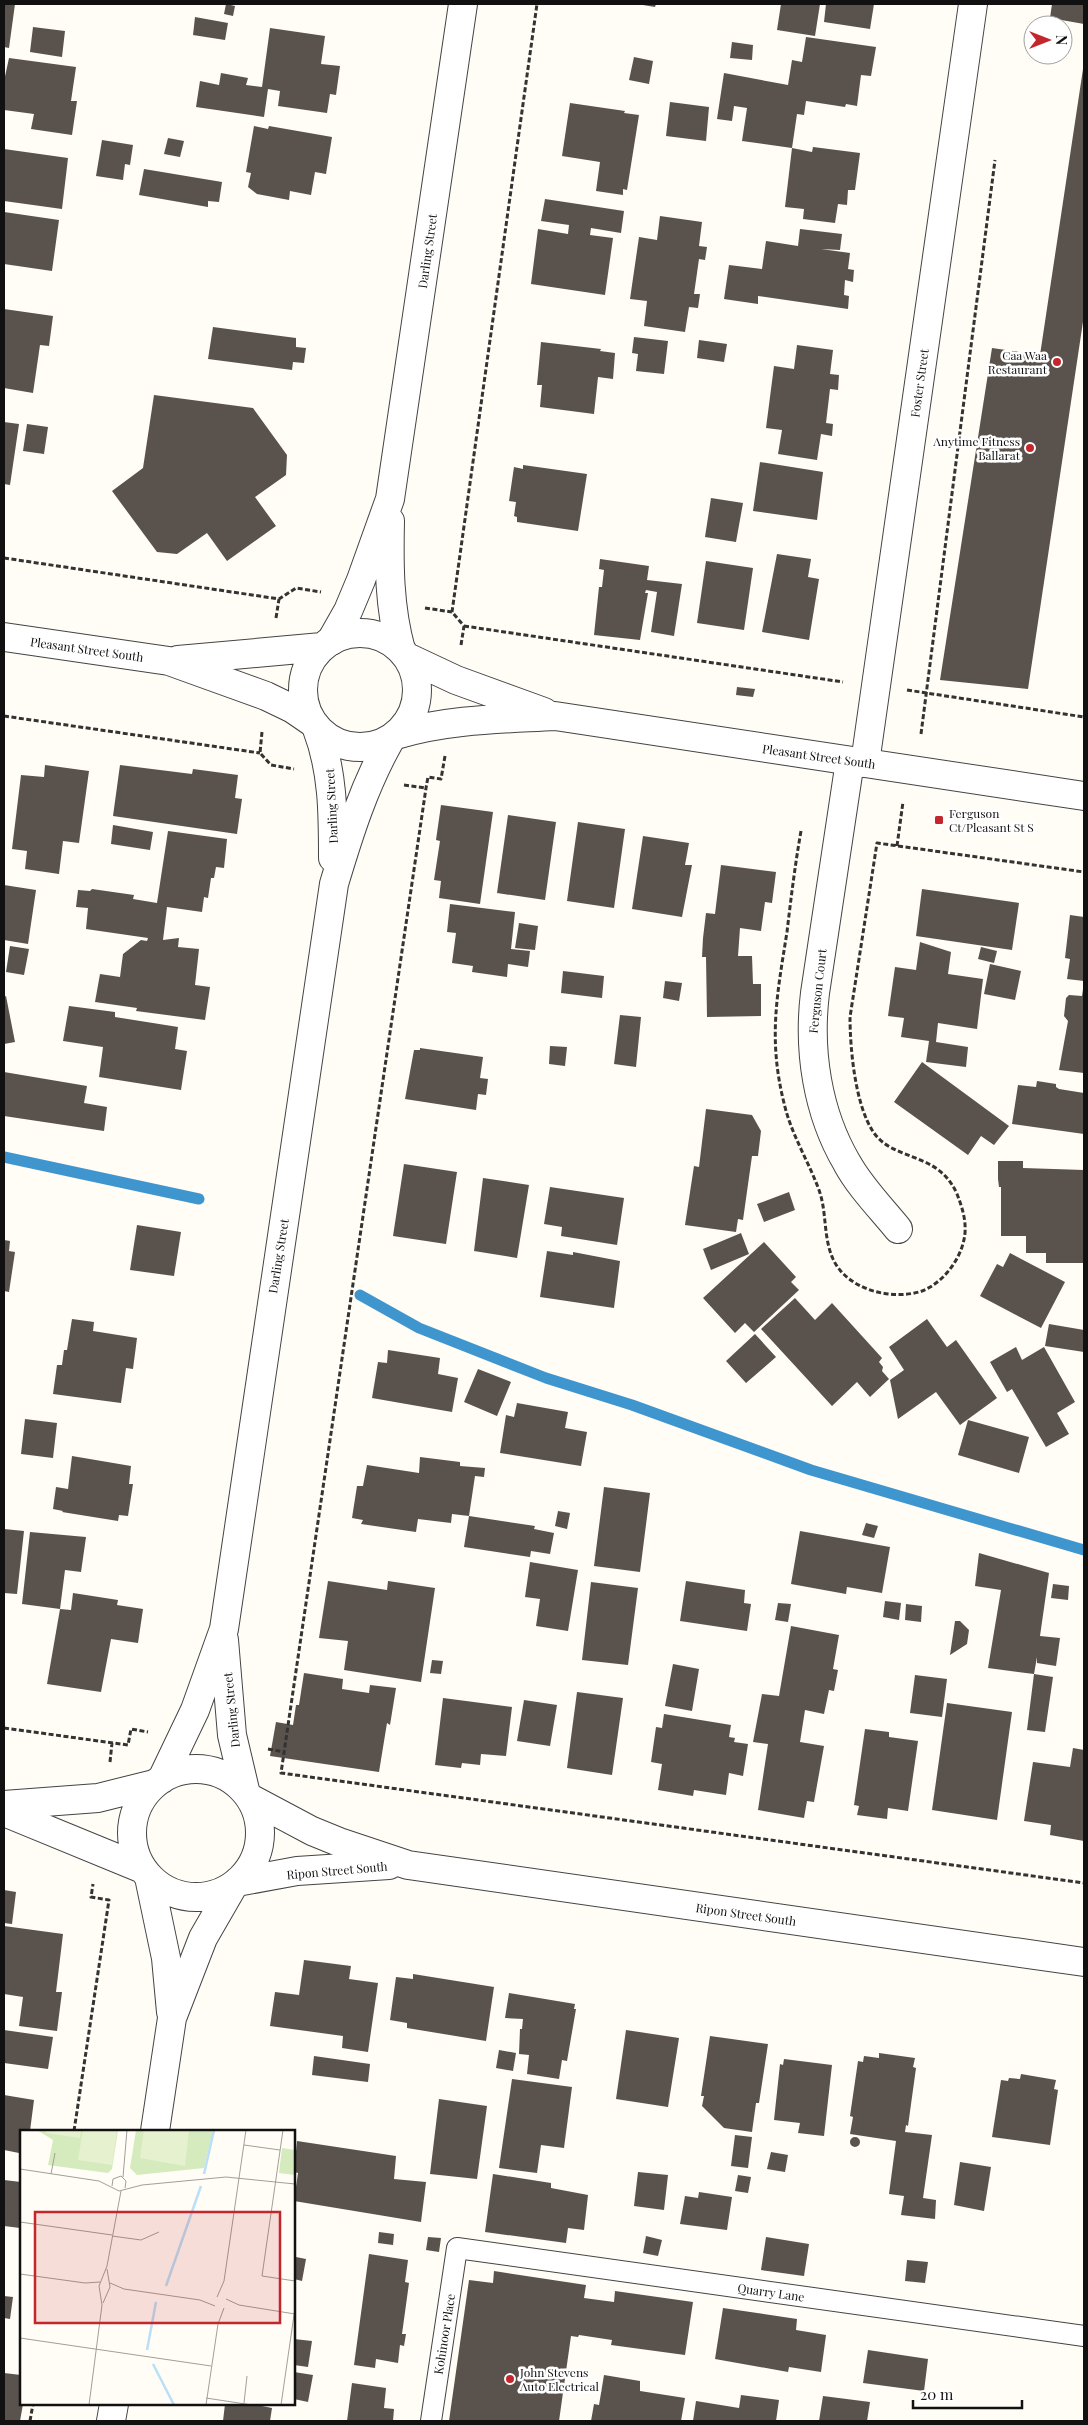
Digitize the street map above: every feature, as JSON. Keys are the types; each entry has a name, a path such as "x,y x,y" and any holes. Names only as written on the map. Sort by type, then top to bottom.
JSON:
{"street":[{"name":"Darling Street","path":"404,653 394,619 390,578 390,499 463,4"},
{"name":"Foster Street","path":"857,762 973,4"},
{"name":"Darling Street","path":"326,644 348,611 390,499"},
{"path":"348,634 366,634 385,638 404,653 416,677 417,694 413,712 395,737 369,747 350,747 336,743 315,725 304,703 302,683 308,664 326,644 348,634"},
{"name":"Pleasant Street South","path":"4,637 169,660 266,696 293,709 315,725"},
{"name":"Pleasant Street South","path":"169,660 326,644"},
{"name":"Pleasant Street South","path":"404,653 456,680 555,716 1084,796"},
{"name":"Pleasant Street South","path":"395,737 431,726 475,720 555,716"},
{"name":"Darling Street","path":"315,725 326,754 332,786 334,884"},
{"name":"Darling Street","path":"158,1781 195,1710 224,1629 334,884 359,803 376,764 395,737"},
{"name":"Ferguson Court","path":"857,762 814,1000 813,1053 821,1098 841,1151 856,1177 898,1229"},
{"name":"Darling Street","path":"224,1629 232,1735 247,1794"},
{"path":"4,1805 105,1796 158,1781 187,1769 206,1769 223,1774 247,1794 258,1814 260,1843 254,1860 235,1884 203,1938 172,2018 155,2130"},
{"path":"158,1781 140,1802 133,1824 134,1848 146,1873 166,1958 172,2018"},
{"name":"Ripon Street South","path":"247,1794 321,1834 408,1865"},
{"path":"4,1812 97,1850 146,1873 169,1892 193,1897 210,1896 235,1884"},
{"name":"Ripon Street South","path":"235,1884 297,1871 408,1865 1084,1962"},
{"path":"111,2421 114,2405"}],"lane":[{"name":"Quarry Lane","path":"457,2248 1084,2336"},
{"name":"Kohinoor Place","path":"431,2421 457,2248"}],"path":[{"path":"452,612 537,4"},
{"path":"921,734 995,160"},
{"path":"4,558 279,599 296,588 330,594"},
{"path":"420,607 452,612 464,626 853,684"},
{"path":"460,650 464,626"},
{"path":"903,690 1084,717"},
{"path":"4,716 260,752 271,766 296,769"},
{"path":"260,752 263,727"},
{"path":"442,779 428,777 426,788 281,1773 1084,1883"},
{"path":"400,784 426,788"},
{"path":"897,846 903,799"},
{"path":"933,1285 946,1274 963,1245 965,1220 962,1206 952,1183 934,1166 891,1146 875,1134 865,1115 850,1042 850,1016 877,843 1084,872"},
{"path":"105,1796 112,1743"},
{"path":"74,2130 108,1900 91,1897 97,1850"},
{"path":"30,2421 33,2405"}],"building":[{"path":"4,4 15,4 9,48 4,47"},
{"path":"226,4 235,6 233,16 224,14"},
{"path":"637,4 656,4 655,7"},
{"path":"781,4 820,4 815,36 777,30"},
{"path":"826,4 874,4 870,29 824,22"},
{"path":"1052,4 1084,4 1084,24 1073,22 1073,15 1050,15"},
{"path":"195,17 228,23 225,40 193,35"},
{"path":"33,27 65,31 62,57 30,52"},
{"path":"270,28 325,36 321,64 340,66 336,95 330,94 327,113 278,106 280,91 268,89 264,117 196,107 200,81 219,85 221,73 248,78 246,85 262,87"},
{"path":"806,37 876,47 871,76 861,75 857,106 846,104 845,107 806,101 804,115 797,114 792,148 742,141 747,108 734,106 732,121 717,119 724,73 788,85 792,60 802,62"},
{"path":"732,42 753,45 752,60 730,58"},
{"path":"634,57 653,61 649,84 629,80"},
{"path":"9,58 76,67 71,101 77,101 72,135 31,129 34,114 4,110 4,81"},
{"path":"1083,69 1084,315 1028,689 940,680 992,348 1040,355"},
{"path":"670,102 709,107 706,141 666,136"},
{"path":"570,103 625,111 624,113 639,115 627,190 623,189 623,195 596,191 600,162 562,156"},
{"path":"254,126 268,129 269,126 332,137 326,174 315,172 311,195 290,191 289,200 257,194 248,187 251,173 246,172"},
{"path":"168,138 184,141 180,157 164,154"},
{"path":"102,140 133,145 130,165 125,164 123,180 96,176"},
{"path":"813,147 860,153 855,190 848,190 847,205 838,204 835,223 803,219 804,209 785,207 792,148 812,152"},
{"path":"4,149 68,158 62,209 4,201"},
{"path":"144,169 222,182 219,202 208,201 208,207 139,195"},
{"path":"545,199 624,211 621,233 591,228 590,235 613,238 605,295 531,284 538,229 568,234 569,225 541,221"},
{"path":"4,212 59,220 52,271 4,264"},
{"path":"660,216 702,222 699,246 707,247 705,260 699,259 694,294 700,294 698,308 689,307 685,332 644,326 647,301 630,299 639,237 657,240"},
{"path":"800,229 842,234 840,250 821,249 850,253 848,269 854,270 853,282 845,280 844,295 849,296 848,309 758,296 758,304 724,299 729,265 762,269 766,241 798,246"},
{"path":"4,309 53,316 49,346 40,345 33,393 4,388"},
{"path":"213,327 296,338 296,347 306,348 304,363 293,362 292,370 208,359"},
{"path":"634,337 668,341 664,374 636,371 638,354 632,353"},
{"path":"699,340 727,344 724,362 697,358"},
{"path":"541,342 601,349 600,351 615,353 613,379 598,377 594,414 540,407 542,385 537,385"},
{"path":"797,345 833,350 830,374 839,375 838,390 830,389 826,423 833,424 832,436 821,434 817,460 778,454 782,430 766,428 774,366 794,369"},
{"path":"154,395 253,408 287,455 286,475 255,497 276,526 227,561 207,533 177,554 157,552 112,491 143,468"},
{"path":"4,422 19,424 10,485 4,484"},
{"path":"27,424 48,427 44,454 23,451"},
{"path":"760,462 823,472 817,520 753,511"},
{"path":"523,465 587,474 578,531 517,522 517,517 514,516 516,502 509,501 514,467 523,469"},
{"path":"711,498 743,503 736,542 705,537"},
{"path":"777,554 811,559 808,577 819,579 809,640 762,632"},
{"path":"600,559 649,566 647,580 682,584 674,636 651,632 657,592 646,590 645,593 648,593 640,640 594,635 599,587 602,587 604,570 599,569"},
{"path":"706,561 753,568 744,630 697,623"},
{"path":"737,687 755,689 753,697 736,695"},
{"path":"45,765 89,771 79,843 63,841 59,874 25,869 27,851 12,849 21,775 44,777"},
{"path":"120,765 192,774 193,769 238,775 235,798 242,799 237,834 113,816"},
{"path":"441,805 493,812 480,904 439,898 441,881 434,880 440,841 436,840"},
{"path":"508,815 556,822 545,900 497,893"},
{"path":"578,822 625,829 614,908 567,901"},
{"path":"113,825 153,832 150,850 111,844"},
{"path":"168,831 227,839 224,868 216,867 214,878 211,878 208,898 204,897 202,912 167,907 163,940 179,938 178,947 199,949 195,985 210,987 205,1020 136,1011 137,1008 95,1002 100,974 120,977 123,954 141,940 147,941 148,938 86,929 88,908 76,907 78,890 90,891 92,889 134,895 133,899 157,903"},
{"path":"643,836 689,843 685,865 692,865 682,917 632,909"},
{"path":"721,865 776,872 772,903 765,902 761,931 740,928 738,956 752,956 753,984 761,984 761,1016 707,1017 706,957 702,957 703,938 706,913 715,914"},
{"path":"4,885 36,890 28,944 4,940"},
{"path":"922,889 1019,903 1012,950 916,936"},
{"path":"450,904 515,912 511,949 530,951 528,967 508,964 507,977 472,972 473,966 452,963 456,933 447,932"},
{"path":"1070,915 1084,917 1084,981 1067,979 1070,959 1065,958"},
{"path":"519,923 538,926 535,950 515,948"},
{"path":"920,942 951,952 948,974 983,979 977,1029 938,1023 936,1042 968,1047 966,1067 926,1062 929,1041 901,1037 904,1018 888,1016 895,967 916,970"},
{"path":"10,946 29,949 24,975 6,972"},
{"path":"981,947 997,951 994,963 978,959"},
{"path":"990,964 1021,971 1015,1000 984,994"},
{"path":"563,971 604,976 602,998 561,993"},
{"path":"665,981 682,983 679,1001 663,998"},
{"path":"1083,989 1084,1073 1059,1070 1068,1021 1064,1016 1066,998 1069,995 1082,996"},
{"path":"6,996 15,1042 4,1044 4,997"},
{"path":"69,1006 115,1012 115,1017 178,1027 175,1049 187,1051 181,1090 99,1077 103,1047 63,1041"},
{"path":"620,1015 641,1017 636,1067 614,1064"},
{"path":"550,1046 567,1047 565,1066 549,1064"},
{"path":"420,1048 483,1057 480,1078 488,1079 486,1095 478,1094 476,1110 405,1099 414,1050 420,1050"},
{"path":"922,1062 1009,1126 994,1145 981,1136 968,1155 894,1102"},
{"path":"4,1072 87,1086 84,1103 107,1107 104,1131 4,1116"},
{"path":"1037,1081 1056,1084 1056,1087 1059,1089 1084,1093 1084,1134 1012,1124 1018,1085 1036,1087"},
{"path":"706,1109 752,1115 761,1131 758,1156 752,1156 743,1220 738,1219 736,1232 685,1225 694,1166 699,1167"},
{"path":"998,1161 1023,1161 1023,1168 1084,1170 1084,1263 1046,1263 1046,1253 1026,1253 1026,1236 1001,1236 1001,1187 999,1187 998,1179"},
{"path":"404,1164 457,1172 446,1244 393,1236"},
{"path":"483,1178 529,1185 517,1258 474,1251"},
{"path":"550,1187 624,1198 617,1245 561,1236 562,1227 544,1224"},
{"path":"789,1192 795,1210 764,1222 757,1204"},
{"path":"137,1225 181,1232 174,1276 130,1270"},
{"path":"741,1233 749,1254 711,1270 703,1249"},
{"path":"4,1240 10,1241 9,1251 15,1252 9,1292 4,1291"},
{"path":"764,1242 796,1277 791,1282 799,1290 754,1332 745,1323 735,1333 703,1298"},
{"path":"547,1251 573,1255 573,1252 620,1261 614,1308 540,1297"},
{"path":"1010,1253 1065,1282 1041,1328 980,1296 997,1264 1003,1267"},
{"path":"795,1298 815,1320 832,1303 882,1358 879,1362 883,1367 882,1371 889,1379 870,1397 857,1382 832,1406 761,1329"},
{"path":"72,1319 94,1322 93,1331 137,1338 133,1369 126,1368 121,1403 53,1394 57,1365 62,1365 64,1350 67,1350"},
{"path":"927,1319 947,1347 956,1340 997,1398 960,1425 936,1392 898,1419 890,1380 904,1370 889,1347"},
{"path":"1049,1324 1084,1330 1084,1352 1045,1346"},
{"path":"755,1334 776,1357 746,1383 726,1361"},
{"path":"1016,1347 1022,1360 1044,1347 1075,1402 1057,1413 1069,1434 1046,1447 1012,1389 1007,1392 990,1362"},
{"path":"388,1350 440,1358 438,1374 458,1378 452,1412 372,1398 378,1362 387,1363"},
{"path":"478,1369 511,1382 497,1416 464,1402"},
{"path":"517,1403 568,1412 565,1428 587,1432 581,1466 500,1453 506,1415 514,1417"},
{"path":"25,1419 57,1423 53,1458 21,1454"},
{"path":"968,1420 1029,1437 1019,1473 958,1455"},
{"path":"72,1456 131,1466 129,1484 133,1484 128,1516 119,1515 118,1521 53,1509 56,1487 68,1489"},
{"path":"420,1457 460,1462 460,1466 485,1468 484,1477 475,1476 469,1516 452,1514 451,1523 418,1519 416,1532 361,1524 363,1520 352,1518 357,1486 363,1486 367,1465 419,1473"},
{"path":"604,1487 650,1493 640,1572 594,1566"},
{"path":"558,1511 570,1513 567,1529 555,1526"},
{"path":"469,1516 535,1526 534,1529 554,1533 550,1554 531,1551 530,1557 464,1547"},
{"path":"866,1523 878,1526 874,1538 862,1535"},
{"path":"4,1529 24,1531 17,1594 4,1593"},
{"path":"800,1531 890,1547 882,1593 847,1587 846,1594 791,1584"},
{"path":"30,1532 86,1537 81,1572 65,1570 60,1609 22,1604"},
{"path":"979,1553 1049,1573 1040,1636 1060,1638 1056,1666 1037,1663 1037,1657 1034,1674 988,1668 1001,1590 975,1586"},
{"path":"530,1562 578,1570 568,1631 536,1626 540,1599 525,1597"},
{"path":"328,1581 387,1590 388,1581 435,1588 421,1682 344,1670 348,1641 319,1638"},
{"path":"686,1581 745,1590 744,1603 751,1604 747,1631 680,1621"},
{"path":"591,1582 638,1588 628,1665 582,1660"},
{"path":"1053,1584 1069,1586 1068,1600 1051,1598"},
{"path":"73,1593 118,1600 117,1605 143,1609 138,1643 111,1639 101,1692 47,1684 60,1609 71,1610"},
{"path":"885,1601 901,1603 899,1620 883,1617"},
{"path":"778,1603 791,1604 788,1622 775,1620"},
{"path":"906,1604 922,1606 921,1622 905,1620"},
{"path":"955,1621 960,1621 969,1630 967,1644 950,1655"},
{"path":"791,1626 839,1635 833,1669 838,1670 834,1691 829,1690 824,1714 805,1710 800,1742 824,1746 814,1802 807,1801 804,1818 758,1810 768,1744 753,1742 762,1694 779,1696"},
{"path":"432,1660 443,1661 441,1674 430,1673"},
{"path":"673,1664 699,1669 692,1711 665,1706"},
{"path":"304,1673 343,1679 342,1689 369,1693 370,1685 396,1688 390,1725 387,1723 379,1772 270,1756 276,1722 293,1725 296,1705 299,1705"},
{"path":"1034,1674 1053,1677 1045,1732 1027,1730"},
{"path":"915,1675 947,1679 942,1717 910,1713"},
{"path":"577,1692 623,1698 612,1775 567,1768"},
{"path":"443,1698 512,1707 506,1756 481,1754 480,1765 462,1763 461,1768 435,1765"},
{"path":"524,1700 557,1705 550,1746 517,1741"},
{"path":"947,1703 1012,1712 997,1820 932,1810"},
{"path":"664,1714 731,1725 729,1737 735,1738 734,1742 748,1744 743,1776 729,1773 726,1795 694,1790 693,1796 658,1790 662,1764 651,1762 656,1727 662,1728"},
{"path":"865,1729 889,1732 889,1737 918,1741 908,1811 888,1808 887,1819 857,1815 859,1806 854,1805"},
{"path":"1073,1748 1084,1750 1084,1841 1050,1835 1051,1825 1024,1821 1033,1762 1070,1767"},
{"path":"4,1890 16,1892 12,1924 4,1923"},
{"path":"4,1926 63,1934 56,1992 62,1992 57,2031 19,2026 23,1997 4,1994"},
{"path":"304,1960 351,1966 349,1979 378,1983 368,2052 342,2048 343,2036 270,2026 275,1992 299,1995"},
{"path":"413,1974 494,1987 486,2041 407,2028 407,2023 390,2020 396,1977 413,1979"},
{"path":"509,1993 575,2004 574,2009 576,2009 567,2061 562,2060 559,2079 527,2074 529,2055 519,2054 520,2029 522,2029 523,2019 505,2018"},
{"path":"4,2030 53,2037 48,2069 4,2063"},
{"path":"626,2030 679,2038 668,2107 616,2099"},
{"path":"710,2036 768,2044 759,2103 756,2103 752,2132 724,2128 702,2106 704,2096 701,2096"},
{"path":"499,2050 516,2053 513,2071 496,2068"},
{"path":"879,2053 915,2058 913,2067 916,2068 908,2126 906,2125 905,2132 932,2135 923,2198 936,2200 935,2219 901,2215 904,2196 889,2194 896,2141 850,2134 853,2117 850,2116 858,2061 863,2062 864,2056 879,2058"},
{"path":"314,2056 370,2064 368,2082 312,2075"},
{"path":"784,2059 832,2065 824,2136 798,2133 800,2123 774,2120 780,2064 783,2065"},
{"path":"1021,2074 1056,2080 1054,2089 1058,2090 1050,2145 992,2137 1001,2080 1008,2081 1009,2078 1020,2079"},
{"path":"512,2079 572,2087 564,2148 541,2145 537,2173 499,2168"},
{"path":"4,2095 34,2100 30,2130 20,2130 19,2153 4,2150"},
{"path":"439,2099 487,2106 477,2179 430,2174"},
{"path":"735,2135 752,2137 748,2168 731,2166"},
{"path":"853,2137 857,2137 860,2142 859,2146 853,2147 850,2144 850,2140"},
{"path":"297,2141 396,2156 394,2179 426,2182 421,2222 295,2201 298,2173 295,2172"},
{"path":"771,2152 788,2155 785,2172 767,2169"},
{"path":"960,2162 991,2167 984,2211 954,2205"},
{"path":"638,2172 668,2175 664,2210 634,2206"},
{"path":"493,2174 551,2183 551,2188 588,2195 584,2230 568,2228 566,2243 485,2232"},
{"path":"738,2175 751,2177 748,2193 735,2191"},
{"path":"4,2180 20,2182 20,2228 4,2226"},
{"path":"699,2192 732,2197 727,2230 680,2224 685,2196 698,2198"},
{"path":"379,2232 394,2234 393,2245 378,2243"},
{"path":"646,2236 662,2240 658,2256 643,2253"},
{"path":"428,2237 441,2238 439,2252 426,2250"},
{"path":"766,2237 809,2244 804,2276 761,2270"},
{"path":"295,2252 296,2257 306,2259 302,2281 295,2279"},
{"path":"369,2254 408,2260 405,2282 409,2283 402,2334 406,2334 404,2346 400,2345 398,2363 376,2359 375,2368 354,2365"},
{"path":"907,2260 928,2262 925,2283 905,2281"},
{"name":"John Stevens Auto Electrical","path":"494,2271 586,2285 584,2298 614,2302 615,2291 693,2302 685,2355 611,2345 612,2340 579,2335 578,2337 571,2336 559,2421 449,2421 469,2280 493,2283"},
{"path":"4,2296 13,2297 10,2319 4,2318"},
{"path":"723,2308 797,2319 796,2330 826,2335 821,2372 789,2367 788,2372 715,2359"},
{"path":"295,2339 312,2341 308,2367 295,2365"},
{"path":"868,2350 928,2359 924,2391 863,2383"},
{"path":"295,2372 313,2375 308,2402 295,2399"},
{"path":"4,2373 20,2375 20,2405 23,2405 20,2421 4,2421"},
{"path":"604,2375 640,2381 640,2391 685,2398 681,2421 591,2421 594,2404 599,2405"},
{"path":"352,2383 386,2388 384,2408 394,2409 393,2421 347,2421"},
{"path":"741,2395 779,2400 776,2421 693,2421 696,2401 739,2408"},
{"path":"823,2396 870,2402 867,2421 819,2421"},
{"path":"225,2405 262,2405 272,2408 270,2421 223,2421"}],"waterway":[{"path":"4,1157 199,1199"},
{"path":"360,1295 419,1328 546,1378 632,1405 811,1470 1084,1550"}],"place":[{"name":"Caa Waa Restaurant","path":"1057,362"},
{"name":"Anytime Fitness Ballarat","path":"1030,448"},
{"name":"Ferguson Ct/Pleasant St S","path":"939,820"},
{"name":"John Stevens Auto Electrical","path":"510,2379"}]}
